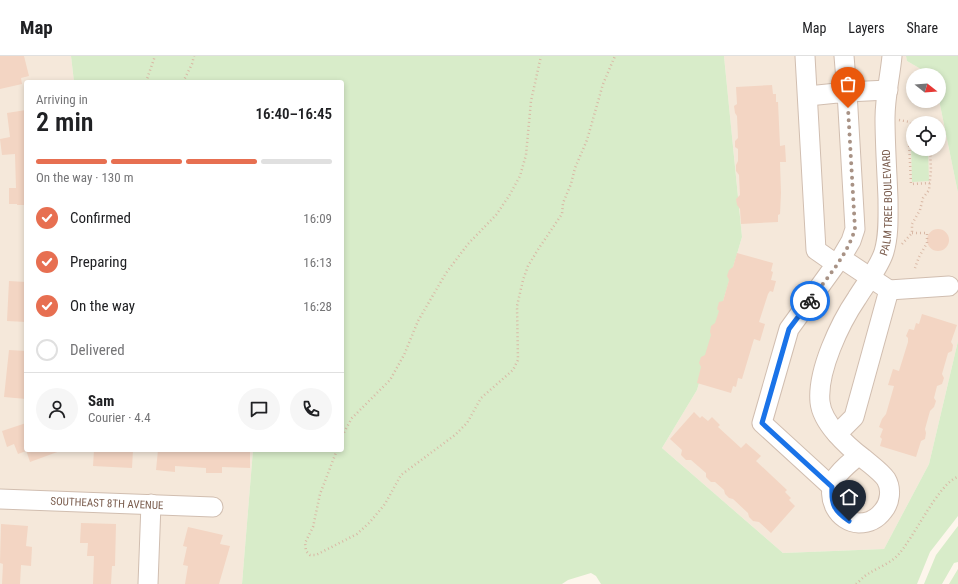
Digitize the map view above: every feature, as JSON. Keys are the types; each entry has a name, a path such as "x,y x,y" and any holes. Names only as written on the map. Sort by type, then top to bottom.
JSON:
{"street":[{"path":"805,56 816,250 870,278 889,290 949,286"},
{"path":"832,487 762,423 789,329 838,261 851,241 855,229 844,56"},
{"name":"PALM TREE BOULEVARD","path":"859,455 837,434 828,421 820,403 822,376 846,314 880,263 885,251 888,228 885,119 892,56"},
{"path":"808,96 888,90"},
{"path":"837,434 854,417 889,290"},
{"path":"859,455 880,472 887,480 890,490 889,500 885,510 878,517 869,522 858,523 849,521 840,515 834,507 831,497 835,479 840,472 859,455"},
{"name":"SOUTHEAST 8TH AVENUE","path":"0,499 213,507"},
{"path":"148,584 151,504"}],"path":[{"path":"147,80 155,56"},
{"path":"184,80 192,64 194,56"},
{"path":"344,432 352,418 390,380 404,355 418,321 446,273 468,244 496,215 510,196 520,176 526,155 531,101 541,56"},
{"path":"336,452 320,494 313,527 305,543 306,551 310,555 316,555 357,534 370,522 385,504 401,476 456,435 467,423 481,398 513,370 518,360 517,306 523,280 528,266 538,248 562,214 563,203 571,184 575,168 587,140 603,84 616,56"},
{"path":"910,156 911,184 930,183"},
{"path":"915,268 918,257 927,243 927,233 912,233 912,224 920,210 923,198 929,190 930,156"},
{"path":"856,584 867,575 896,557 928,512 939,492 954,478 958,477"}],"shaded area":[{"path":"0,56 71,56 74,80 24,80 24,452 253,452 242,584 0,584"},
{"path":"724,56 906,56 907,61 919,68 906,68 906,108 941,108 942,116 906,116 906,156 946,156 946,134 958,193 958,341 929,464 884,549 783,553 662,448 697,390 742,237"}],"green space":[{"path":"71,56 724,56 742,237 697,390 662,448 783,553 884,549 929,464 958,341 958,516 930,552 917,584 601,584 596,576 591,573 568,580 562,584 242,584 253,452 344,452 344,80 74,80"},
{"path":"906,56 958,56 958,193 946,134 946,116 942,116 941,108 946,108 946,68 919,68 907,61"},
{"path":"911,156 928,156 929,181 912,182"},
{"path":"958,526 958,562 954,563 942,584 924,584 936,555"},
{"path":"958,569 958,584 949,584"}],"building":[{"path":"0,56 24,56 29,76 21,78 22,84 0,89"},
{"path":"772,85 773,94 776,94 776,102 778,102 780,146 785,145 786,162 780,162 780,214 778,215 778,222 741,224 740,209 737,205 736,199 740,195 739,175 736,171 738,149 735,147 735,141 738,138 737,116 734,106 737,104 736,87"},
{"path":"24,110 24,205 9,204 9,188 16,188 15,154 2,155 0,139 10,137 7,113"},
{"path":"938,229 946,232 949,240 946,248 938,251 930,248 927,240 930,232"},
{"path":"737,253 773,263 771,280 776,281 773,292 770,291 768,294 759,322 765,324 760,341 754,339 742,379 738,378 736,387 733,386 731,393 697,383 701,367 699,363 701,357 705,355 711,335 711,326 715,323 719,311 717,309 719,302 723,301 729,280 727,276 729,270 733,267"},
{"path":"9,281 24,282 24,322 7,321"},
{"path":"922,314 957,325 951,342 953,345 952,351 948,353 942,374 944,378 942,384 937,386 934,398 936,401 934,407 930,411 925,429 925,439 921,441 916,457 880,446 882,439 880,437 883,429 879,427 886,414 894,386 888,385 893,369 899,371 908,342 908,338 906,336 909,329 914,330 916,323 919,324"},
{"path":"9,350 24,351 24,399 4,397"},
{"path":"694,412 700,418 702,416 708,421 712,417 720,425 718,427 741,448 746,443 761,456 756,461 787,490 785,492 791,498 789,500 795,506 771,533 759,522 753,521 749,517 748,513 733,499 729,498 725,494 724,490 715,482 711,482 706,477 706,473 691,460 686,460 681,455 682,450 670,439"},
{"path":"24,424 24,452 18,454 14,444 7,447 2,431"},
{"path":"27,452 57,452 30,462"},
{"path":"94,452 133,452 132,468 93,466"},
{"path":"158,452 250,452 250,468 222,467 222,473 206,473 206,468 175,466 175,472 156,470"},
{"path":"81,523 116,524 115,566 112,566 111,584 93,584 94,556 87,556 88,543 80,543"},
{"path":"1,524 28,526 26,546 32,547 31,566 21,565 20,584 2,584 3,564 0,563"},
{"path":"188,527 223,535 220,544 230,546 219,584 185,584 188,566 183,565 187,547 183,546"}],"way so far":[{"path":"810,301 846,252 855,229 848,108"}],"route":[{"path":"810,301 789,329 762,423 832,487 831,497 834,507 840,515 849,521"}]}
